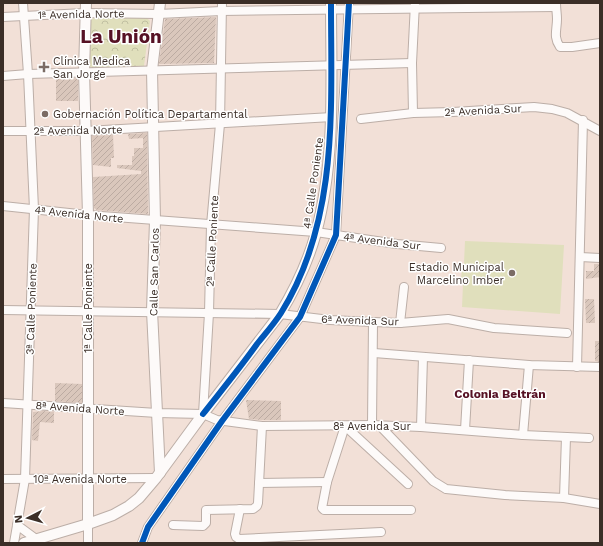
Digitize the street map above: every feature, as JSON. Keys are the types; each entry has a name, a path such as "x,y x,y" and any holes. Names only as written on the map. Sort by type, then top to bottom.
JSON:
{"main road":[{"name":"Calle San Carlos","path":"158,476 157,413 152,311 154,221 152,70 160,3"},
{"name":"4ª Calle Poniente","path":"24,543 113,515 129,506 144,493 280,314 299,280 316,232 326,176 332,117 331,6"},
{"name":"1ª Calle Poniente","path":"85,8 84,72 88,215 88,524"}],"street":[{"name":"3ª Calle Poniente","path":"14,543 25,479 34,209 28,74 23,3"},
{"name":"1ª Avenida Norte","path":"3,17 85,8 159,14 222,7 556,5"},
{"path":"556,5 557,22 555,35 560,47 600,43"},
{"path":"142,543 148,526 222,421 300,316 336,235 349,6"},
{"path":"413,113 412,63 415,6"},
{"name":"2ª Calle Poniente","path":"203,414 209,313 211,225 220,124 222,7"},
{"path":"3,76 331,64 412,63"},
{"name":"2ª Avenida Sur","path":"361,119 413,113 534,107 552,109 567,113 583,120 600,131"},
{"path":"153,128 332,117"},
{"path":"577,367 583,120"},
{"name":"2ª Avenida Norte","path":"3,131 86,131 153,128"},
{"name":"4ª Avenida Norte","path":"3,206 154,221"},
{"name":"4ª Avenida Sur","path":"154,221 316,232 397,244 441,248"},
{"path":"580,257 600,258"},
{"path":"400,323 404,287"},
{"name":"6ª Avenida Sur","path":"3,310 280,314 330,320 400,323 448,319 494,328 567,333"},
{"path":"373,322 376,426 433,481 446,489 505,495 564,498 600,504"},
{"path":"374,353 529,365 600,367"},
{"path":"421,427 423,357"},
{"path":"465,430 469,360"},
{"path":"523,435 529,365"},
{"name":"8ª Avenida Norte","path":"3,403 157,413"},
{"name":"8ª Avenida Sur","path":"157,413 203,414 217,420 262,426 421,427 523,435 589,438"},
{"path":"173,525 203,526 206,523 206,510 253,509 257,506 262,426"},
{"path":"408,484 345,426 327,482 322,508 324,510 411,510"},
{"path":"564,498 566,437"},
{"name":"10ª Avenida Norte","path":"3,479 87,479 158,476"},
{"path":"259,483 327,482"},
{"path":"240,509 235,534 239,539 284,540 381,532"},
{"name":"1ª Calle Poniente","path":"88,524 88,543"},
{"path":"17,525 36,539"}],"green space":[{"path":"94,18 147,18 150,21 144,66 92,68 88,65 89,21"},
{"name":"Estadio Municipal Marcelino Imber","path":"465,241 564,245 560,314 462,307 463,284 461,280 462,266 464,263"}],"building":[{"path":"216,17 214,63 159,64 165,19"},
{"path":"78,78 78,101 56,101 56,79"},
{"path":"147,133 148,214 97,210 94,208 93,177 141,174 141,171 117,168 117,165 132,165 134,148 143,148 143,138 129,139 128,134"},
{"path":"113,135 114,158 111,158 111,167 93,165 92,136"},
{"path":"594,264 600,264 600,277 586,279 586,271 594,271"},
{"path":"585,299 594,299 595,323 586,323"},
{"path":"595,341 600,341 600,362 595,361"},
{"path":"55,383 82,384 82,403 55,401"},
{"path":"246,400 281,401 281,420 249,419"},
{"path":"33,412 54,412 54,423 40,422 38,441 32,440"}],"cycle path":[{"path":"203,414 281,313 300,277 313,240 322,202 328,162 331,83 331,3"},
{"path":"142,543 148,527 222,421 300,317 336,235 349,3"}],"place":[{"name":"Clínica Medica San Jorge","path":"44,67"},
{"name":"Gobernación Política Departamental","path":"45,114"},
{"name":"Estadio Municipal Marcelino Imber","path":"512,273"}],"district":[{"name":"La Unión","path":"121,36"},
{"name":"Colonia Beltrán","path":"500,394"}]}
